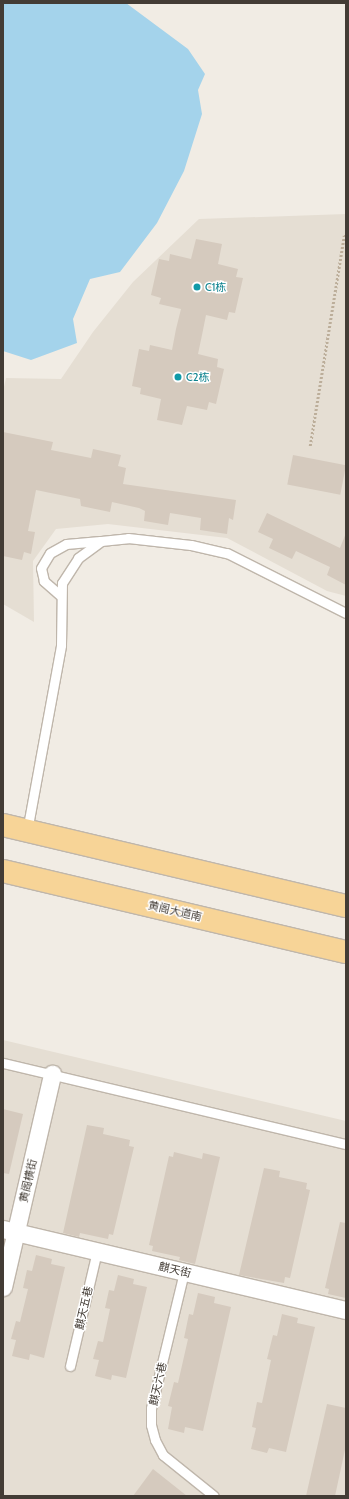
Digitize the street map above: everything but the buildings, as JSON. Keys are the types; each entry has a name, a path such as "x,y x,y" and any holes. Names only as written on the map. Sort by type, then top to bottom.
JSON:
{"main road":[{"path":"3,825 346,906"},
{"name":"黄阁大道南","path":"3,871 346,952"}],"street":[{"name":"黄阁横街","path":"3,1287 9,1230 52,1074"},
{"name":"麒天街","path":"9,1230 346,1310"}],"lane":[{"path":"61,596 44,581 41,568 50,553 66,544 128,538 191,545 227,553 346,612"},
{"path":"27,831 61,645 62,583 78,558 101,541"},
{"path":"3,1063 346,1144"},
{"name":"麒天五巷","path":"70,1366 97,1251"},
{"name":"麒天六巷","path":"184,1272 151,1408 151,1425 155,1440 164,1455 214,1496"}],"path":[{"path":"310,446 344,236 346,236"}],"shaded area":[{"path":"346,214 346,596 327,591 227,538 108,524 56,529 33,561 34,622 3,604 3,391 6,378 61,379 93,332 133,282 199,219"},
{"path":"3,1040 346,1121 346,1496 3,1496"}],"water":[{"path":"3,3 126,3 188,49 205,74 198,90 202,114 184,171 157,223 120,272 90,279 73,319 77,343 31,360 3,351"}],"place":[{"name":"C1栋","path":"197,287"},
{"name":"C2栋","path":"178,377"}]}
